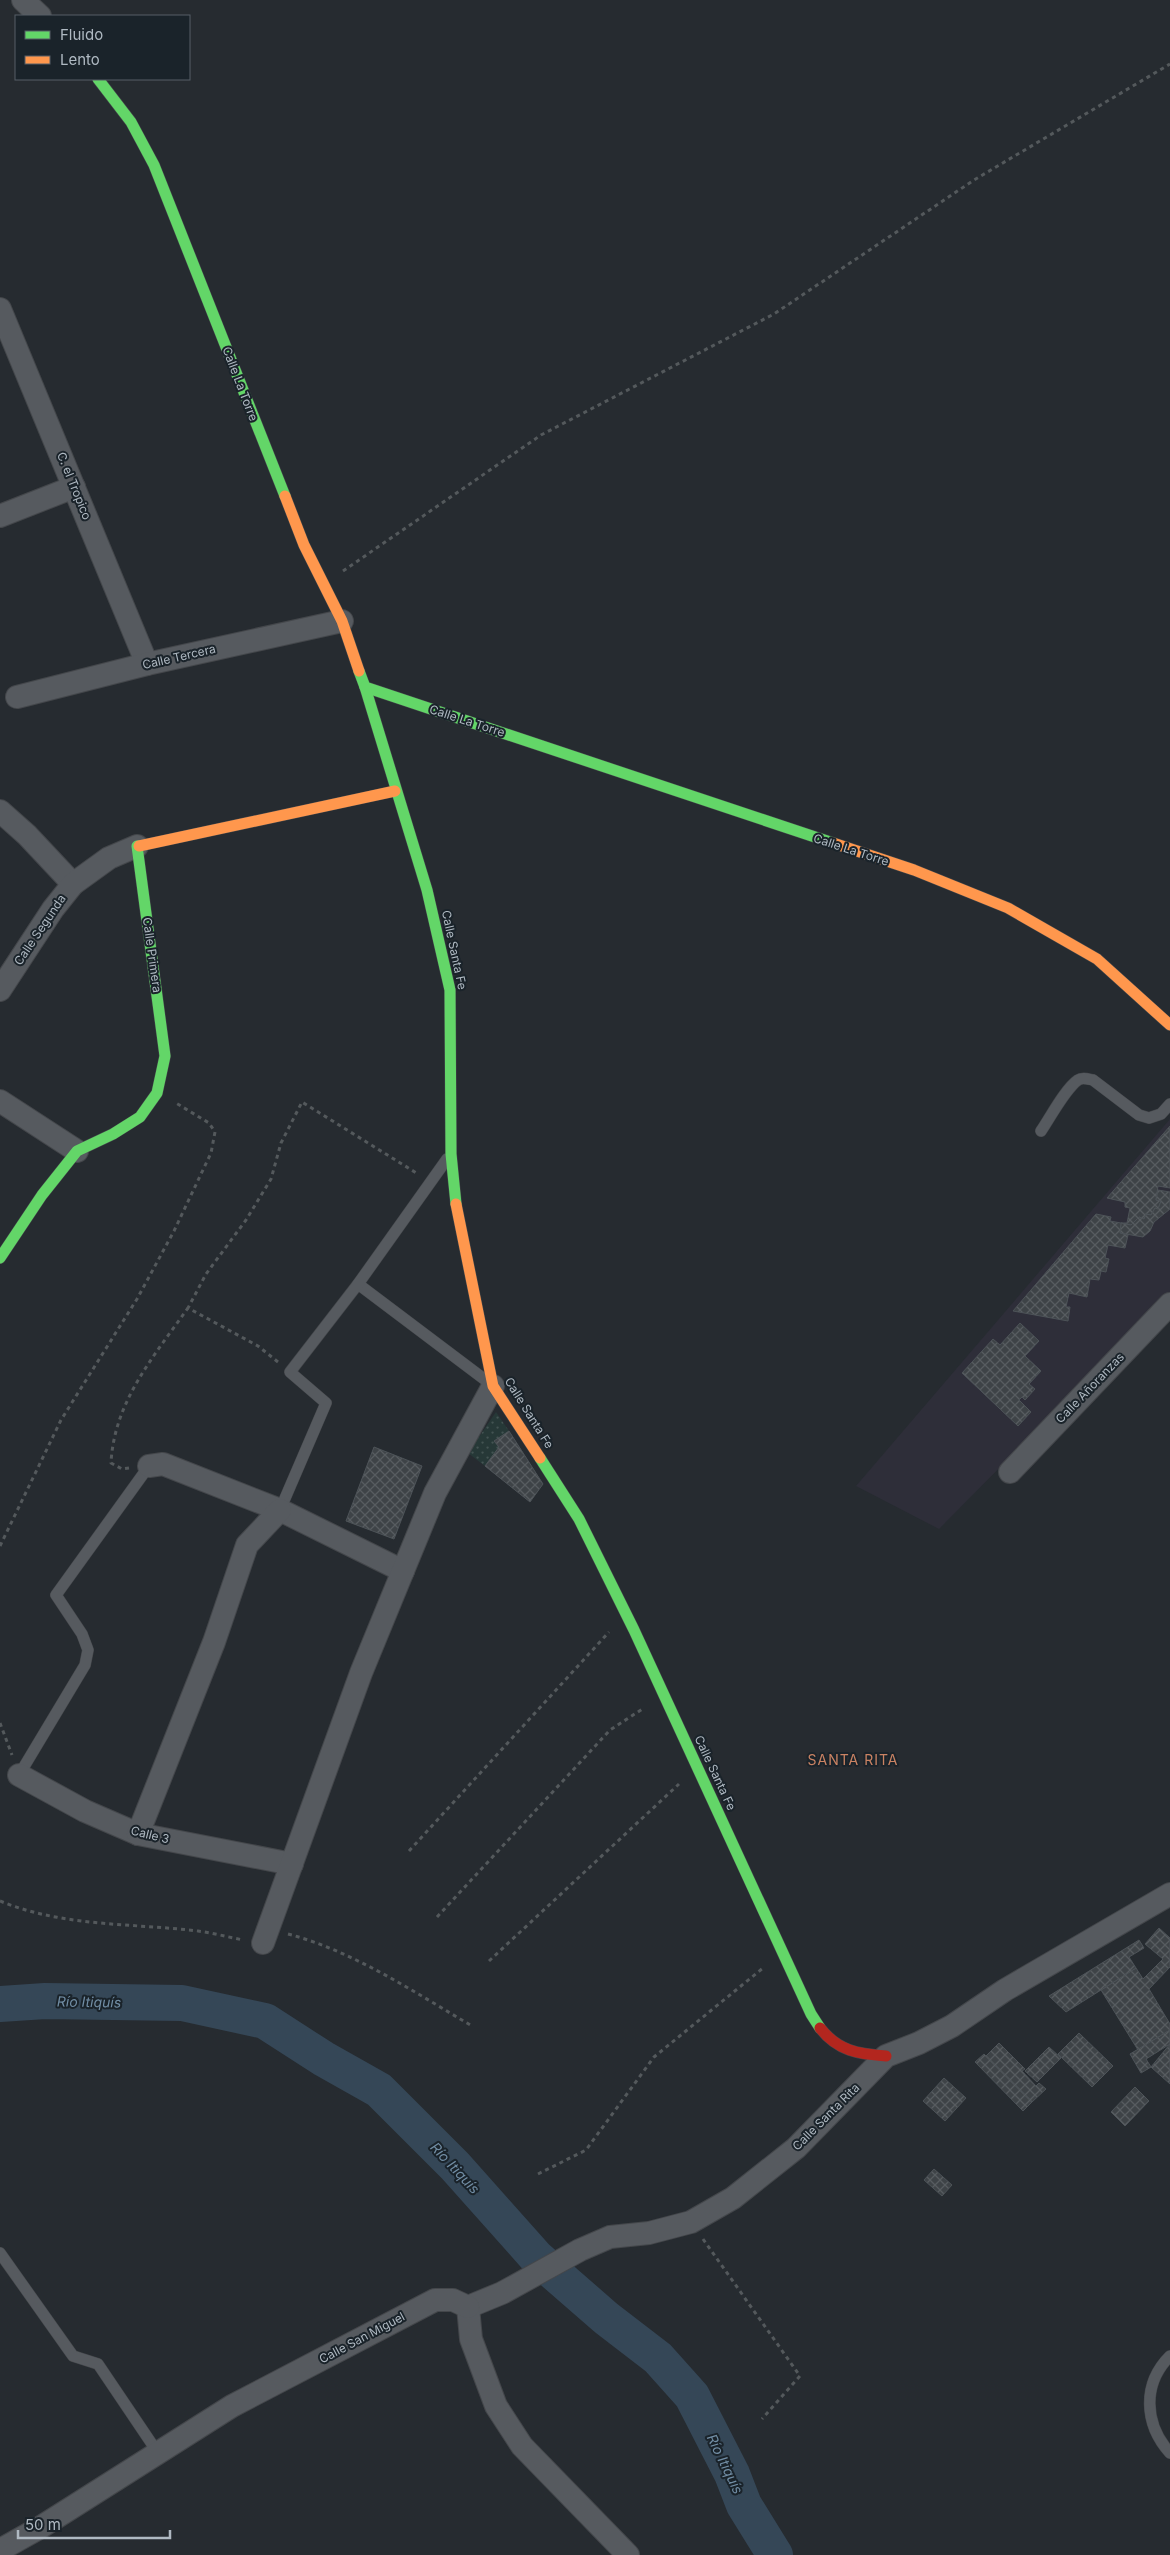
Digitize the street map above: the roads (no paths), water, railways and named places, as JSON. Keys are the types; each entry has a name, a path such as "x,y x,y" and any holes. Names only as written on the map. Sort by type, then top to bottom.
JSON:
{"street":[{"path":"23,0 39,15"},
{"name":"Calle La Torre","path":"99,80 131,122 154,166 304,545 342,620 366,687 914,870 1008,908 1097,959 1170,1025"},
{"name":"C. el Tropico","path":"0,308 4,333 74,487 147,664"},
{"path":"0,516 74,487"},
{"name":"Calle Tercera","path":"18,697 147,664 342,620"},
{"name":"Calle Santa Fe","path":"366,687 395,791 427,890 450,990 451,1154 458,1219 493,1386 579,1519 626,1613 698,1766 781,1954 811,2014 830,2042 841,2049 861,2055 886,2056"},
{"path":"137,846 395,791"},
{"path":"0,811 27,835 73,884"},
{"name":"Calle Segunda","path":"0,990 53,909 73,884 109,858 137,846"},
{"name":"Calle Primera","path":"0,1258 42,1195 77,1151 113,1134 140,1117 157,1094 165,1056 137,846"},
{"path":"0,1101 77,1151"},
{"name":"Calle Añoranzas","path":"1010,1472 1170,1304"},
{"path":"266,1936 361,1673 403,1571 435,1494 493,1386"},
{"path":"149,1466 163,1464 280,1510 403,1571"},
{"path":"138,1834 214,1642 247,1545 280,1510"},
{"name":"Calle 3","path":"19,1775 85,1811 138,1834 292,1864"},
{"name":"Calle Santa Rita","path":"468,2307 502,2293 580,2250 610,2237 648,2233 691,2222 733,2198 796,2148 886,2056 919,2044 952,2026 1005,1990 1170,1894"},
{"name":"Calle San Miguel","path":"0,2552 232,2406 435,2300 453,2300 468,2307"},
{"path":"468,2307 471,2339 496,2406 522,2446 628,2555"}],"lane":[{"path":"1041,1132 1070,1089 1078,1080 1084,1078 1093,1080 1139,1115 1149,1118 1161,1114 1170,1104"},
{"path":"280,1510 326,1403 290,1372 358,1284 451,1154"},
{"path":"358,1284 493,1386"},
{"path":"19,1775 85,1665 88,1650 82,1634 56,1595 149,1466"},
{"path":"0,2253 74,2356 98,2364 158,2453"},
{"path":"1170,2356 1163,2363 1148,2392 1150,2419 1170,2453"},
{"path":"0,2552 9,2555"}],"waterway":[{"name":"Río Itiquís","path":"0,2004 45,2001 182,2003 265,2021 324,2059 379,2090 455,2166 536,2257 606,2318 658,2358 692,2396 732,2474 744,2505 775,2555"}],"district":[{"name":"SANTA RITA","path":"853,1760"}]}
